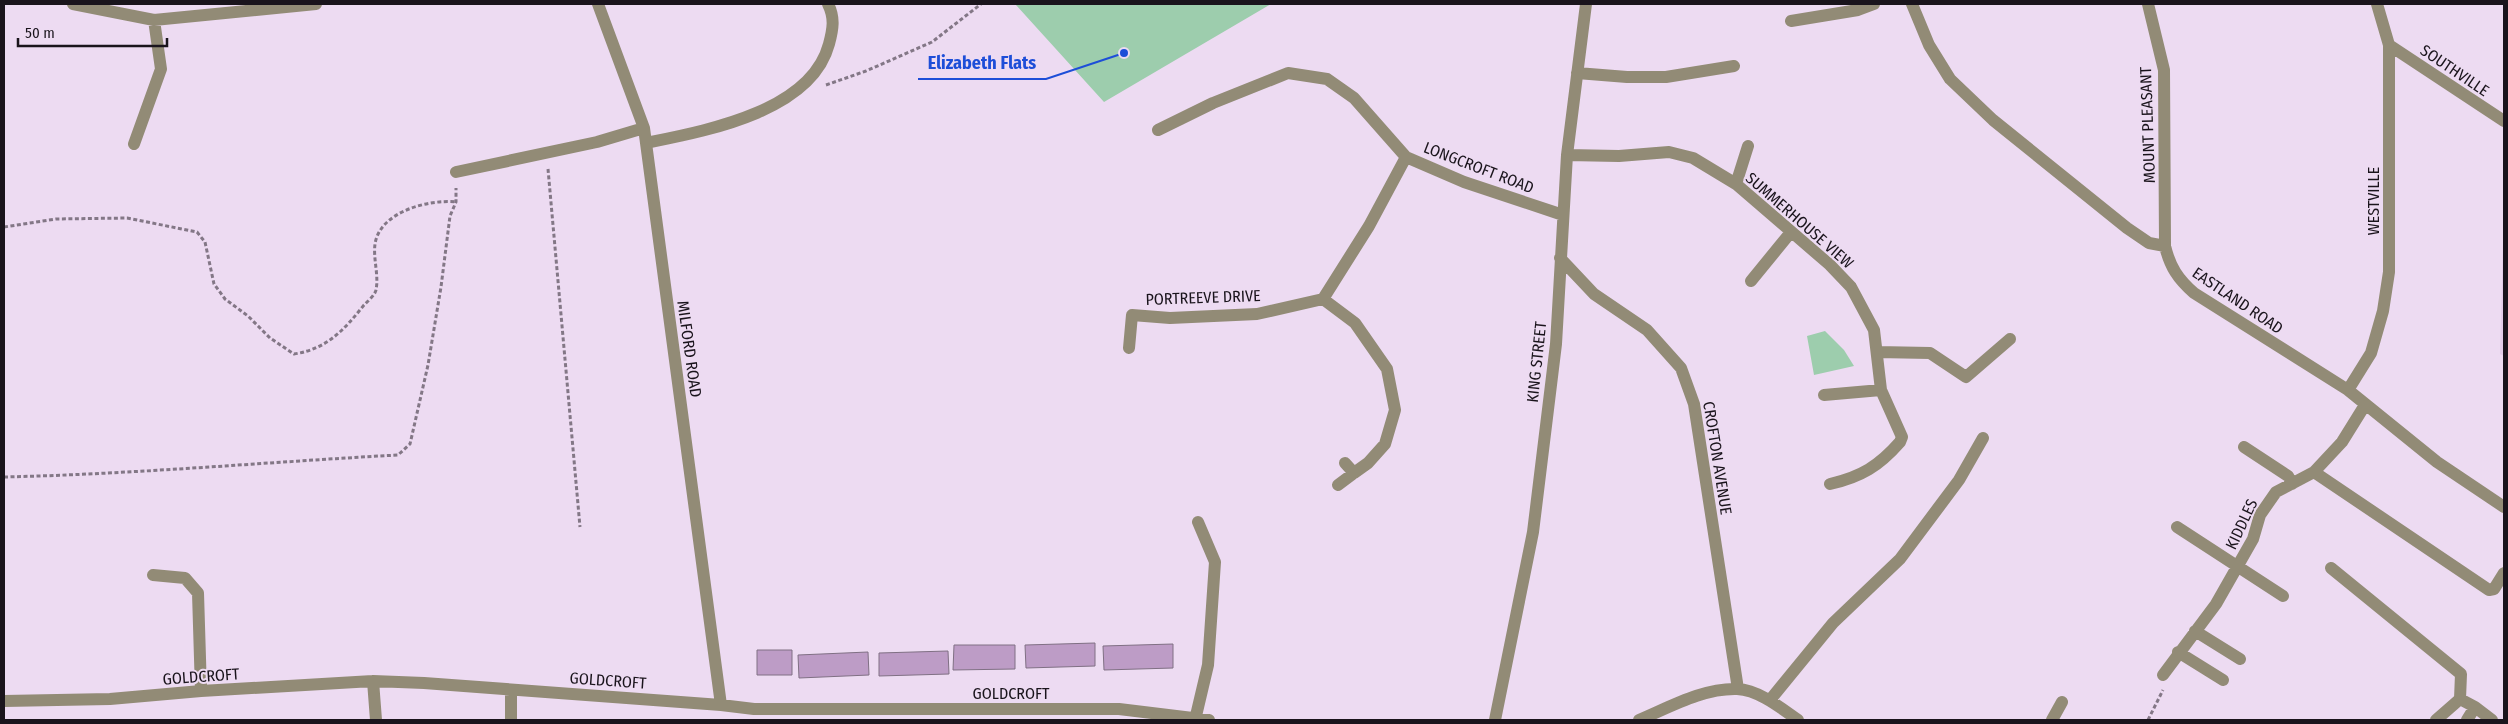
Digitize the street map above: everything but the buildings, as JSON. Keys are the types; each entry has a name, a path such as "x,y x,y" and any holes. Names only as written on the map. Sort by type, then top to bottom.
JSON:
{"street":[{"path":"73,4 154,20 316,4"},
{"name":"MILFORD ROAD","path":"598,4 644,128 721,704"},
{"path":"646,143 716,128 783,100 808,82 826,55 834,15 828,4"},
{"name":"KING STREET","path":"1495,720 1533,532 1556,344 1567,155 1586,4"},
{"path":"1791,21 1858,10 1874,4"},
{"path":"1912,4 1929,45 1950,79 1993,120 2128,228 2149,243 2165,246"},
{"name":"MOUNT PLEASANT","path":"2148,4 2164,70 2165,246"},
{"name":"WESTVILLE","path":"2348,390 2371,353 2383,311 2389,272 2389,45 2377,4"},
{"path":"134,144 161,69 154,20"},
{"name":"SOUTHVILLE","path":"2389,45 2504,121"},
{"path":"1577,73 1627,77 1666,77 1734,66"},
{"name":"LONGCROFT ROAD","path":"1158,130 1212,103 1288,72 1327,79 1354,98 1406,157 1464,182 1563,215"},
{"path":"456,172 546,151 597,142 644,128"},
{"path":"1736,184 1748,146"},
{"name":"SUMMERHOUSE VIEW","path":"1567,155 1619,156 1669,152 1693,158 1736,184 1830,265 1850,286 1874,330 1881,390 1902,437 1900,442 1866,473 1854,479 1830,484"},
{"path":"1338,486 1368,464 1385,444 1395,410 1387,369 1355,323 1323,299 1370,226 1406,157"},
{"path":"1751,281 1791,232"},
{"name":"EASTLAND ROAD","path":"2165,246 2169,264 2179,280 2194,293 2348,390 2437,462 2504,507"},
{"name":"CROFTON AVENUE","path":"1560,258 1594,294 1647,330 1681,368 1694,404 1738,689"},
{"name":"PORTREEVE DRIVE","path":"1129,348 1132,315 1170,318 1257,314 1323,299"},
{"path":"1876,352 1930,353 1966,377 2010,338"},
{"path":"1824,394 1881,390"},
{"name":"KIDDLES","path":"2163,676 2178,652 2216,604 2253,539 2260,515 2276,492 2314,472 2342,442 2365,405"},
{"path":"1770,700 1833,623 1900,559 1959,480 1983,438"},
{"path":"2244,447 2288,476 2292,484"},
{"path":"1345,463 1354,473"},
{"path":"2314,472 2489,590 2494,589 2504,573"},
{"path":"1195,720 1208,665 1215,562 1198,522"},
{"path":"2177,527 2232,561 2238,568 2283,596"},
{"path":"2331,568 2461,674 2467,702 2467,720"},
{"path":"153,575 185,578 198,593 200,691"},
{"path":"2194,631 2240,659"},
{"path":"2178,652 2223,680"},
{"path":"373,681 376,720"},
{"name":"GOLDCROFT","path":"4,701 85,701 200,691 373,681 721,704 754,715 1119,709 1195,720 1209,720"},
{"path":"1639,720 1702,694 1738,689 1770,700 1798,720"},
{"path":"511,690 511,720"},
{"path":"2052,720 2062,702"},
{"path":"2436,720 2467,702"},
{"path":"2467,702 2492,720"}],"path":[{"path":"820,87 866,71 932,42 981,4"},
{"path":"546,151 580,526"},
{"path":"4,477 223,468 296,461 398,455 410,444 428,365 450,216 456,202 456,172"},
{"path":"4,227 56,219 127,218 197,232 205,242 214,284 225,299 248,316 270,338 294,354 312,351 333,339 376,291 375,243 382,228 409,207 456,202"},
{"path":"2148,720 2165,686 2163,676"}],"shaded area":[{"path":"2504,243 2504,356 2500,354"}],"green space":[{"path":"1015,4 1271,4 1104,102"},
{"path":"1825,331 1844,350 1854,366 1814,375 1807,336"}],"place":[{"name":"Elizabeth Flats","path":"1124,53"}]}
